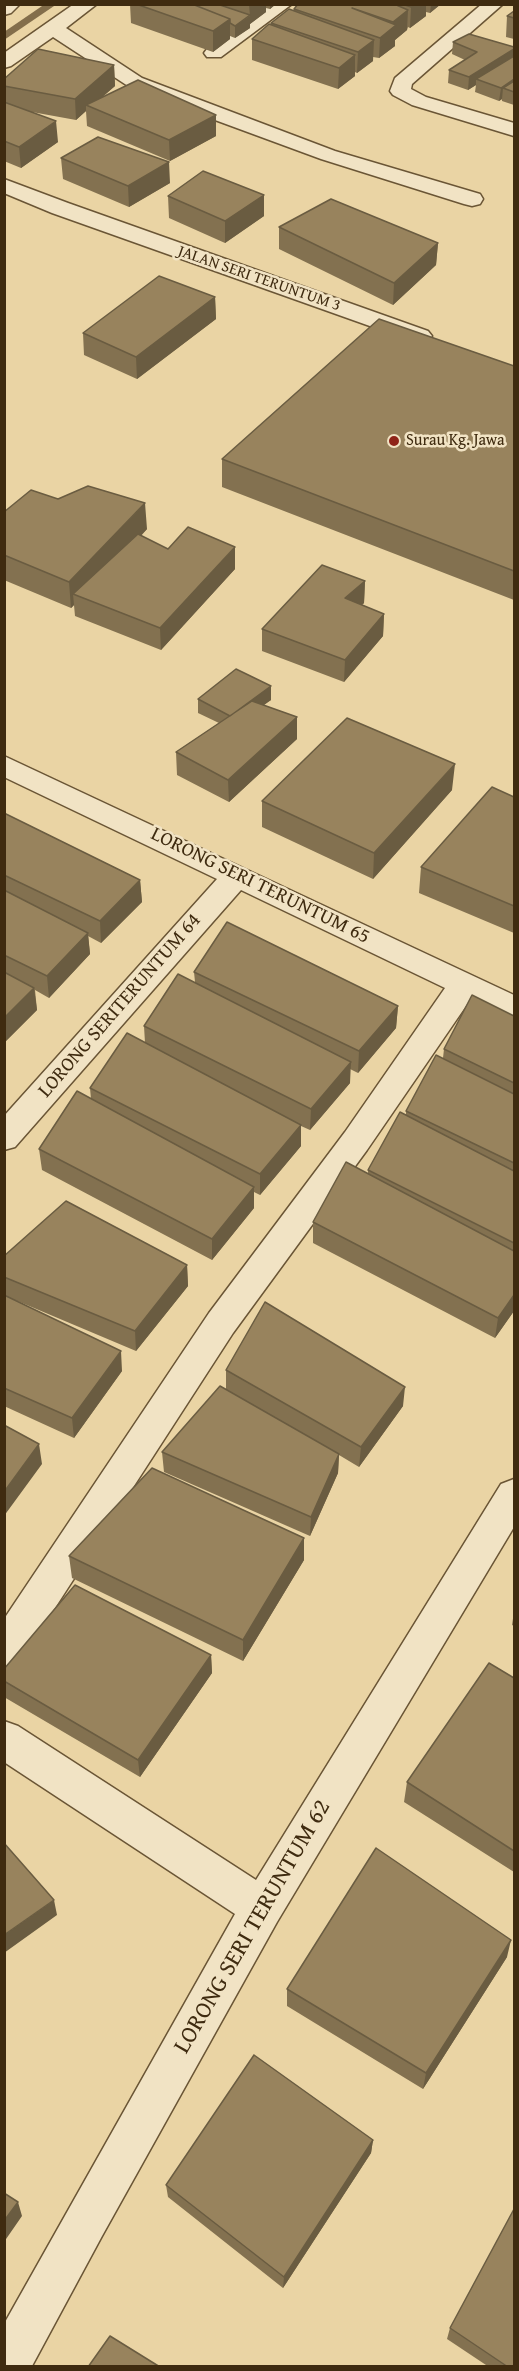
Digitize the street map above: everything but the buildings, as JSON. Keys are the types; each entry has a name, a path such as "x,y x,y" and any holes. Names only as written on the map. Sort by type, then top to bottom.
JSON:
{"street":[{"path":"4,9 11,4"},
{"path":"4,62 88,4"},
{"path":"214,53 283,4"},
{"path":"494,4 402,82 400,91 419,101 514,130"},
{"path":"53,28 135,82 165,95 328,154 472,199"},
{"path":"456,36 476,42"},
{"name":"JALAN SERI TERUNTUM 3","path":"4,185 60,208 442,343"},
{"name":"LORONG SERI TERUNTUM 65","path":"7,770 237,875 514,1008"},
{"name":"LORONG SERITERUNTUM 64","path":"4,1138 237,875"},
{"path":"4,1653 221,1323 356,1141 465,984"},
{"name":"LORONG SERI TERUNTUM 62","path":"6,2367 262,1908 514,1495"},
{"path":"4,1739 262,1908"}],"waterway":[{"path":"4,37 52,4"}],"place":[{"name":"Surau Kg. Jawa","path":"394,441"}]}
